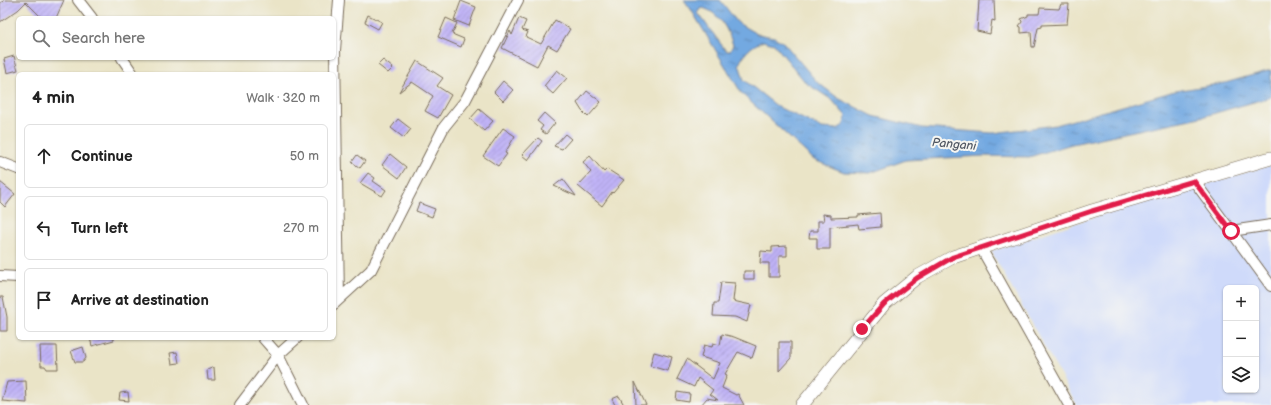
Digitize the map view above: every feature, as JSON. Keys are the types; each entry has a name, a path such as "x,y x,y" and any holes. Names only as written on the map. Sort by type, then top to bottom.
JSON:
{"main road":[{"path":"802,405 884,304 917,278 953,257 1092,211 1271,158"}],"street":[{"path":"78,0 90,16"},
{"path":"336,38 339,0"},
{"path":"336,302 371,270 444,127 465,101 518,0"},
{"path":"123,60 132,72"},
{"path":"335,60 335,72"},
{"path":"0,162 16,168"},
{"path":"1194,181 1271,286"},
{"path":"1231,231 1271,225"},
{"path":"981,248 1069,405"},
{"path":"0,276 16,278"},
{"path":"265,340 278,355 304,405"},
{"path":"240,405 278,355 295,340"}],"shaded area":[{"path":"1271,165 1271,405 1077,405 991,251 1094,217"}],"water":[{"name":"Pangani","path":"684,0 720,0 738,23 757,34 774,37 784,43 817,82 838,98 873,116 922,128 993,133 1056,125 1175,91 1225,83 1271,70 1271,97 1205,116 1072,144 1029,157 983,156 906,160 870,173 844,172 814,160 742,94","holes":["703,8 709,10 719,18 729,34 733,45 730,51 726,51 698,13 699,10","763,41 774,44 806,83 832,100 846,116 844,125 837,129 822,128 778,107 744,80 739,64 749,50"]}],"building":[{"path":"5,0 64,0 57,16 40,16 26,2 18,10 0,22 0,3"},
{"path":"979,0 994,0 995,21 992,20 990,34 977,31"},
{"path":"461,1 476,7 469,26 454,20"},
{"path":"1061,4 1069,4 1067,24 1042,25 1042,27 1038,28 1034,47 1032,47 1031,32 1021,33 1021,27 1019,26 1022,22 1021,19 1028,16 1028,14 1039,14 1040,8 1059,9"},
{"path":"368,15 382,22 378,29 365,22"},
{"path":"446,18 457,23 452,34 464,39 461,47 438,37"},
{"path":"519,18 526,21 522,30 528,32 526,37 541,44 555,20 570,29 557,50 548,45 537,66 502,48 510,31 512,35"},
{"path":"14,56 18,70 7,73 4,59"},
{"path":"383,60 393,68 388,73 378,65"},
{"path":"417,61 443,78 437,86 451,95 438,118 425,111 433,96 412,82 399,92"},
{"path":"557,70 567,78 553,94 544,86"},
{"path":"503,81 513,90 503,101 494,92"},
{"path":"587,91 601,102 588,117 577,103"},
{"path":"479,109 493,121 484,131 470,119"},
{"path":"544,113 555,123 546,134 540,130 543,126 537,121"},
{"path":"398,119 411,129 404,138 391,128"},
{"path":"503,128 515,136 505,153 507,154 498,166 483,156"},
{"path":"565,134 571,139 562,149 554,146"},
{"path":"538,138 542,141 528,160 522,155"},
{"path":"390,154 406,167 399,178 382,165"},
{"path":"357,155 365,161 360,168 352,162"},
{"path":"590,156 604,172 607,169 624,180 613,193 612,192 602,206 578,186 591,172 583,162"},
{"path":"368,173 375,178 373,181 386,190 382,196 360,183"},
{"path":"563,179 576,196 554,186"},
{"path":"0,182 15,194 5,207 0,202"},
{"path":"419,203 435,209 432,217 416,211"},
{"path":"880,213 881,227 859,229 858,224 830,227 830,249 817,249 817,238 809,238 810,231 818,231 818,221 824,221 823,214 831,215 831,218 858,217 858,215"},
{"path":"787,246 787,256 779,256 779,277 769,277 769,263 760,263 761,251 772,252 772,247"},
{"path":"744,271 754,271 754,279 744,279"},
{"path":"721,282 735,283 733,301 751,305 747,322 735,317 713,316 714,303 718,303"},
{"path":"0,297 3,297 7,317 7,331 0,331"},
{"path":"722,334 756,346 752,358 738,352 725,374 727,375 722,388 736,395 738,394 744,405 701,405 707,398 718,400 710,394 713,390 698,378 694,387 677,379 687,359 713,379 720,363 701,357 704,345 712,347 713,343 720,345"},
{"path":"90,340 114,340 92,346"},
{"path":"779,342 791,342 791,358 779,371"},
{"path":"40,346 57,346 58,369 47,369 45,366 41,366"},
{"path":"83,347 86,358 83,362 75,362 71,351"},
{"path":"177,352 179,363 172,364 170,353"},
{"path":"654,352 672,357 668,371 650,366"},
{"path":"214,367 215,380 208,380 207,370"},
{"path":"26,381 27,403 2,401 7,382"},
{"path":"635,382 646,405 636,405"},
{"path":"128,392 129,401 119,400 120,393"},
{"path":"677,392 690,394 689,402 676,400"},
{"path":"619,396 624,405 615,405 612,399"}],"route":[{"path":"862,329 884,304 917,278 953,257 1092,211 1194,181 1231,231"}]}
